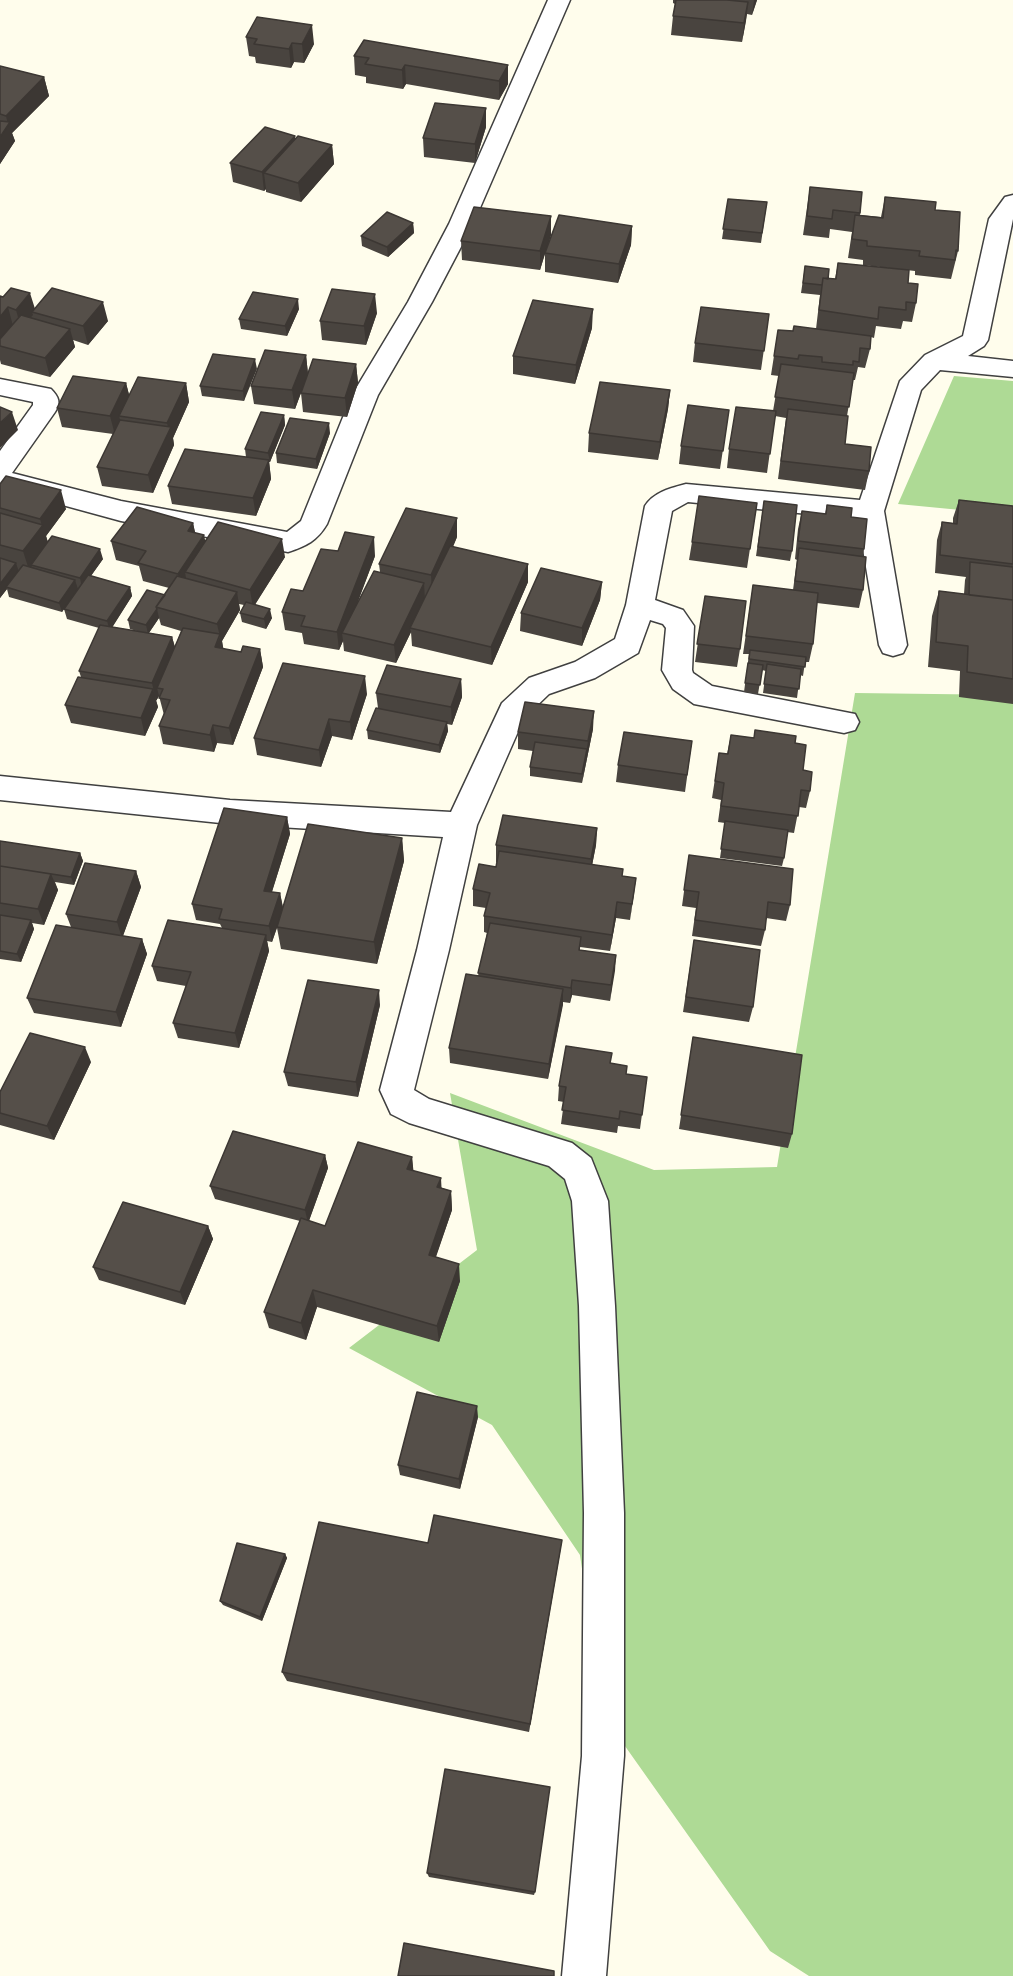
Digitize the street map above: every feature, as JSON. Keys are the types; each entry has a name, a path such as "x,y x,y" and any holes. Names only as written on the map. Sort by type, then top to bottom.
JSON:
{"street":[{"path":"0,479 121,511 288,542 297,540 307,532 313,524 365,395 420,302 461,224 559,0"},
{"path":"893,645 870,511 905,395 918,375 934,361 962,349 975,340 1001,219 1013,202"},
{"path":"934,361 1013,369"},
{"path":"0,387 42,395 46,399 46,406 0,470"},
{"path":"585,1976 603,1756 604,1513 597,1306 590,1201 579,1169 560,1154 421,1112 403,1103 397,1090 434,950 461,825 512,711 539,686 585,670 628,645 640,605 659,506 686,493 870,511"},
{"path":"640,605 673,617 680,626 678,670 683,681 704,696 844,722"},
{"path":"0,788 182,807 411,824 461,825"}],"green space":[{"path":"954,376 1013,381 1013,515 898,504"},
{"path":"855,693 1013,695 1013,1976 809,1976 770,1951 603,1715 580,1555 492,1425 349,1348 477,1250 450,1093 654,1170 777,1167"}],"building":[{"path":"676,0 748,2 744,23 673,16"},
{"path":"257,17 312,25 302,44 292,43 289,49 254,44 257,39 246,37"},
{"path":"364,40 508,65 499,81 405,65 402,70 365,64 369,58 354,56"},
{"path":"0,66 44,77 6,116 0,114"},
{"path":"435,103 486,108 475,144 423,138"},
{"path":"0,121 10,122 0,137"},
{"path":"265,127 295,136 262,172 230,163"},
{"path":"298,136 332,145 298,183 264,173"},
{"path":"810,187 862,192 860,213 833,210 832,219 807,216"},
{"path":"885,197 936,202 935,210 960,212 958,251 956,250 955,260 919,256 920,251 867,246 867,241 852,239 855,215 883,218"},
{"path":"728,199 767,202 762,233 723,229"},
{"path":"474,207 551,216 540,251 461,241"},
{"path":"387,212 413,223 387,247 361,236"},
{"path":"559,215 632,226 619,264 545,253"},
{"path":"838,263 909,270 908,283 918,284 916,303 906,302 906,310 879,307 878,319 819,310 823,278 836,279"},
{"path":"805,266 829,269 828,279 823,278 822,285 803,283"},
{"path":"11,288 30,293 16,310 8,307 0,317 0,296 3,297"},
{"path":"52,288 103,302 83,326 32,312"},
{"path":"332,289 375,294 364,326 320,321"},
{"path":"253,292 298,299 285,326 239,319"},
{"path":"533,300 593,309 576,365 513,356"},
{"path":"701,307 769,314 764,351 695,343"},
{"path":"21,315 70,329 45,358 0,346 0,339"},
{"path":"794,326 871,336 870,349 860,348 859,362 853,361 853,365 822,362 822,357 799,355 798,359 774,356 778,330 793,331"},
{"path":"265,350 306,355 292,390 251,386"},
{"path":"213,354 255,359 243,391 200,386"},
{"path":"313,359 356,364 345,398 301,393"},
{"path":"781,364 854,373 849,407 775,397"},
{"path":"73,376 126,383 110,416 57,408"},
{"path":"138,377 186,383 167,423 119,416"},
{"path":"600,382 670,390 660,442 589,433"},
{"path":"688,405 729,410 723,451 681,446"},
{"path":"0,407 12,412 0,423"},
{"path":"736,407 776,411 770,454 729,449"},
{"path":"788,409 848,416 845,444 871,447 869,471 781,461"},
{"path":"261,412 284,415 268,453 245,449"},
{"path":"290,418 329,423 316,459 276,453"},
{"path":"120,420 171,427 148,475 97,467"},
{"path":"185,449 269,460 253,498 168,486"},
{"path":"6,476 61,490 40,519 0,508 0,484"},
{"path":"699,496 757,503 750,549 692,542"},
{"path":"959,500 1013,506 1013,564 940,555 942,522 957,524"},
{"path":"764,501 797,505 792,551 758,547"},
{"path":"827,505 852,508 851,517 867,519 864,549 798,541 802,511 826,514"},
{"path":"137,507 193,523 188,531 204,535 178,574 138,563 146,551 111,541"},
{"path":"406,508 457,518 431,575 379,564"},
{"path":"0,513 43,525 23,551 0,545"},
{"path":"218,522 282,539 250,590 185,572"},
{"path":"345,532 374,537 337,632 301,626 305,616 282,612 291,589 303,591 321,549 338,551"},
{"path":"52,536 100,549 80,578 31,565"},
{"path":"450,546 528,564 491,647 410,628"},
{"path":"799,548 866,557 863,590 795,581"},
{"path":"0,558 16,563 0,584"},
{"path":"970,562 1013,567 1013,600 969,595"},
{"path":"23,565 75,580 59,603 6,587"},
{"path":"541,568 602,582 582,628 521,613"},
{"path":"374,571 424,583 394,645 342,633"},
{"path":"88,575 130,587 107,621 64,609"},
{"path":"177,576 237,592 217,624 156,607"},
{"path":"753,585 818,593 813,644 746,636"},
{"path":"147,590 165,595 146,625 128,620"},
{"path":"939,591 1013,600 1013,679 967,672 968,646 936,642"},
{"path":"705,596 746,601 740,649 697,644"},
{"path":"246,602 270,609 264,619 240,613"},
{"path":"100,625 172,637 152,683 79,671"},
{"path":"183,628 220,634 215,647 241,652 243,646 260,649 229,728 213,725 210,735 159,726 170,700 159,698 163,689 157,688"},
{"path":"750,650 806,657 805,667 749,659"},
{"path":"283,663 365,676 350,722 329,719 319,750 254,738"},
{"path":"748,663 763,665 760,685 745,683"},
{"path":"767,664 801,669 799,689 764,684"},
{"path":"387,665 461,679 451,707 376,693"},
{"path":"78,677 153,689 141,718 65,705"},
{"path":"525,702 594,711 588,741 518,732"},
{"path":"376,708 447,722 439,745 367,730"},
{"path":"755,730 796,736 795,743 806,745 803,770 812,772 810,791 801,790 798,816 721,806 724,783 715,781 719,753 728,754 731,735 754,738"},
{"path":"624,732 692,741 687,775 618,765"},
{"path":"535,742 587,749 582,774 530,767"},
{"path":"224,808 287,817 264,891 280,893 269,926 219,919 222,909 192,904"},
{"path":"503,815 597,828 591,859 496,845"},
{"path":"725,821 788,830 784,858 721,849"},
{"path":"308,824 402,838 374,942 277,927"},
{"path":"0,841 80,853 71,877 0,866"},
{"path":"499,851 623,869 622,876 636,878 632,904 617,902 612,935 484,916 490,893 473,889 479,864 496,867"},
{"path":"689,855 793,869 790,905 768,902 765,930 695,920 699,892 684,890"},
{"path":"85,863 136,871 117,922 66,914"},
{"path":"0,866 51,874 38,909 0,903"},
{"path":"0,915 31,920 17,954 0,951"},
{"path":"168,920 266,935 235,1033 173,1023 191,972 152,966"},
{"path":"490,923 581,937 579,950 616,955 611,985 572,980 571,988 478,973"},
{"path":"56,925 142,939 116,1012 27,998"},
{"path":"694,940 760,950 753,1007 686,997"},
{"path":"466,974 563,989 549,1064 449,1048"},
{"path":"308,980 379,990 356,1082 284,1072"},
{"path":"30,1033 85,1047 47,1126 0,1113 0,1092"},
{"path":"693,1037 802,1055 792,1134 681,1115"},
{"path":"566,1046 612,1053 610,1063 627,1066 626,1074 647,1077 642,1115 620,1111 619,1119 562,1110 566,1087 559,1086"},
{"path":"233,1131 325,1155 305,1210 210,1186"},
{"path":"358,1142 412,1157 407,1169 441,1178 437,1187 451,1191 429,1255 459,1264 437,1326 313,1290 301,1323 264,1312 301,1218 325,1226"},
{"path":"123,1202 208,1226 180,1292 93,1267"},
{"path":"417,1392 477,1406 459,1479 398,1465"},
{"path":"434,1515 562,1540 530,1724 282,1672 319,1522 428,1543"},
{"path":"237,1543 285,1554 260,1617 220,1601"},
{"path":"445,1769 550,1787 535,1892 427,1873"},
{"path":"404,1943 554,1971 554,1976 398,1976"}]}
